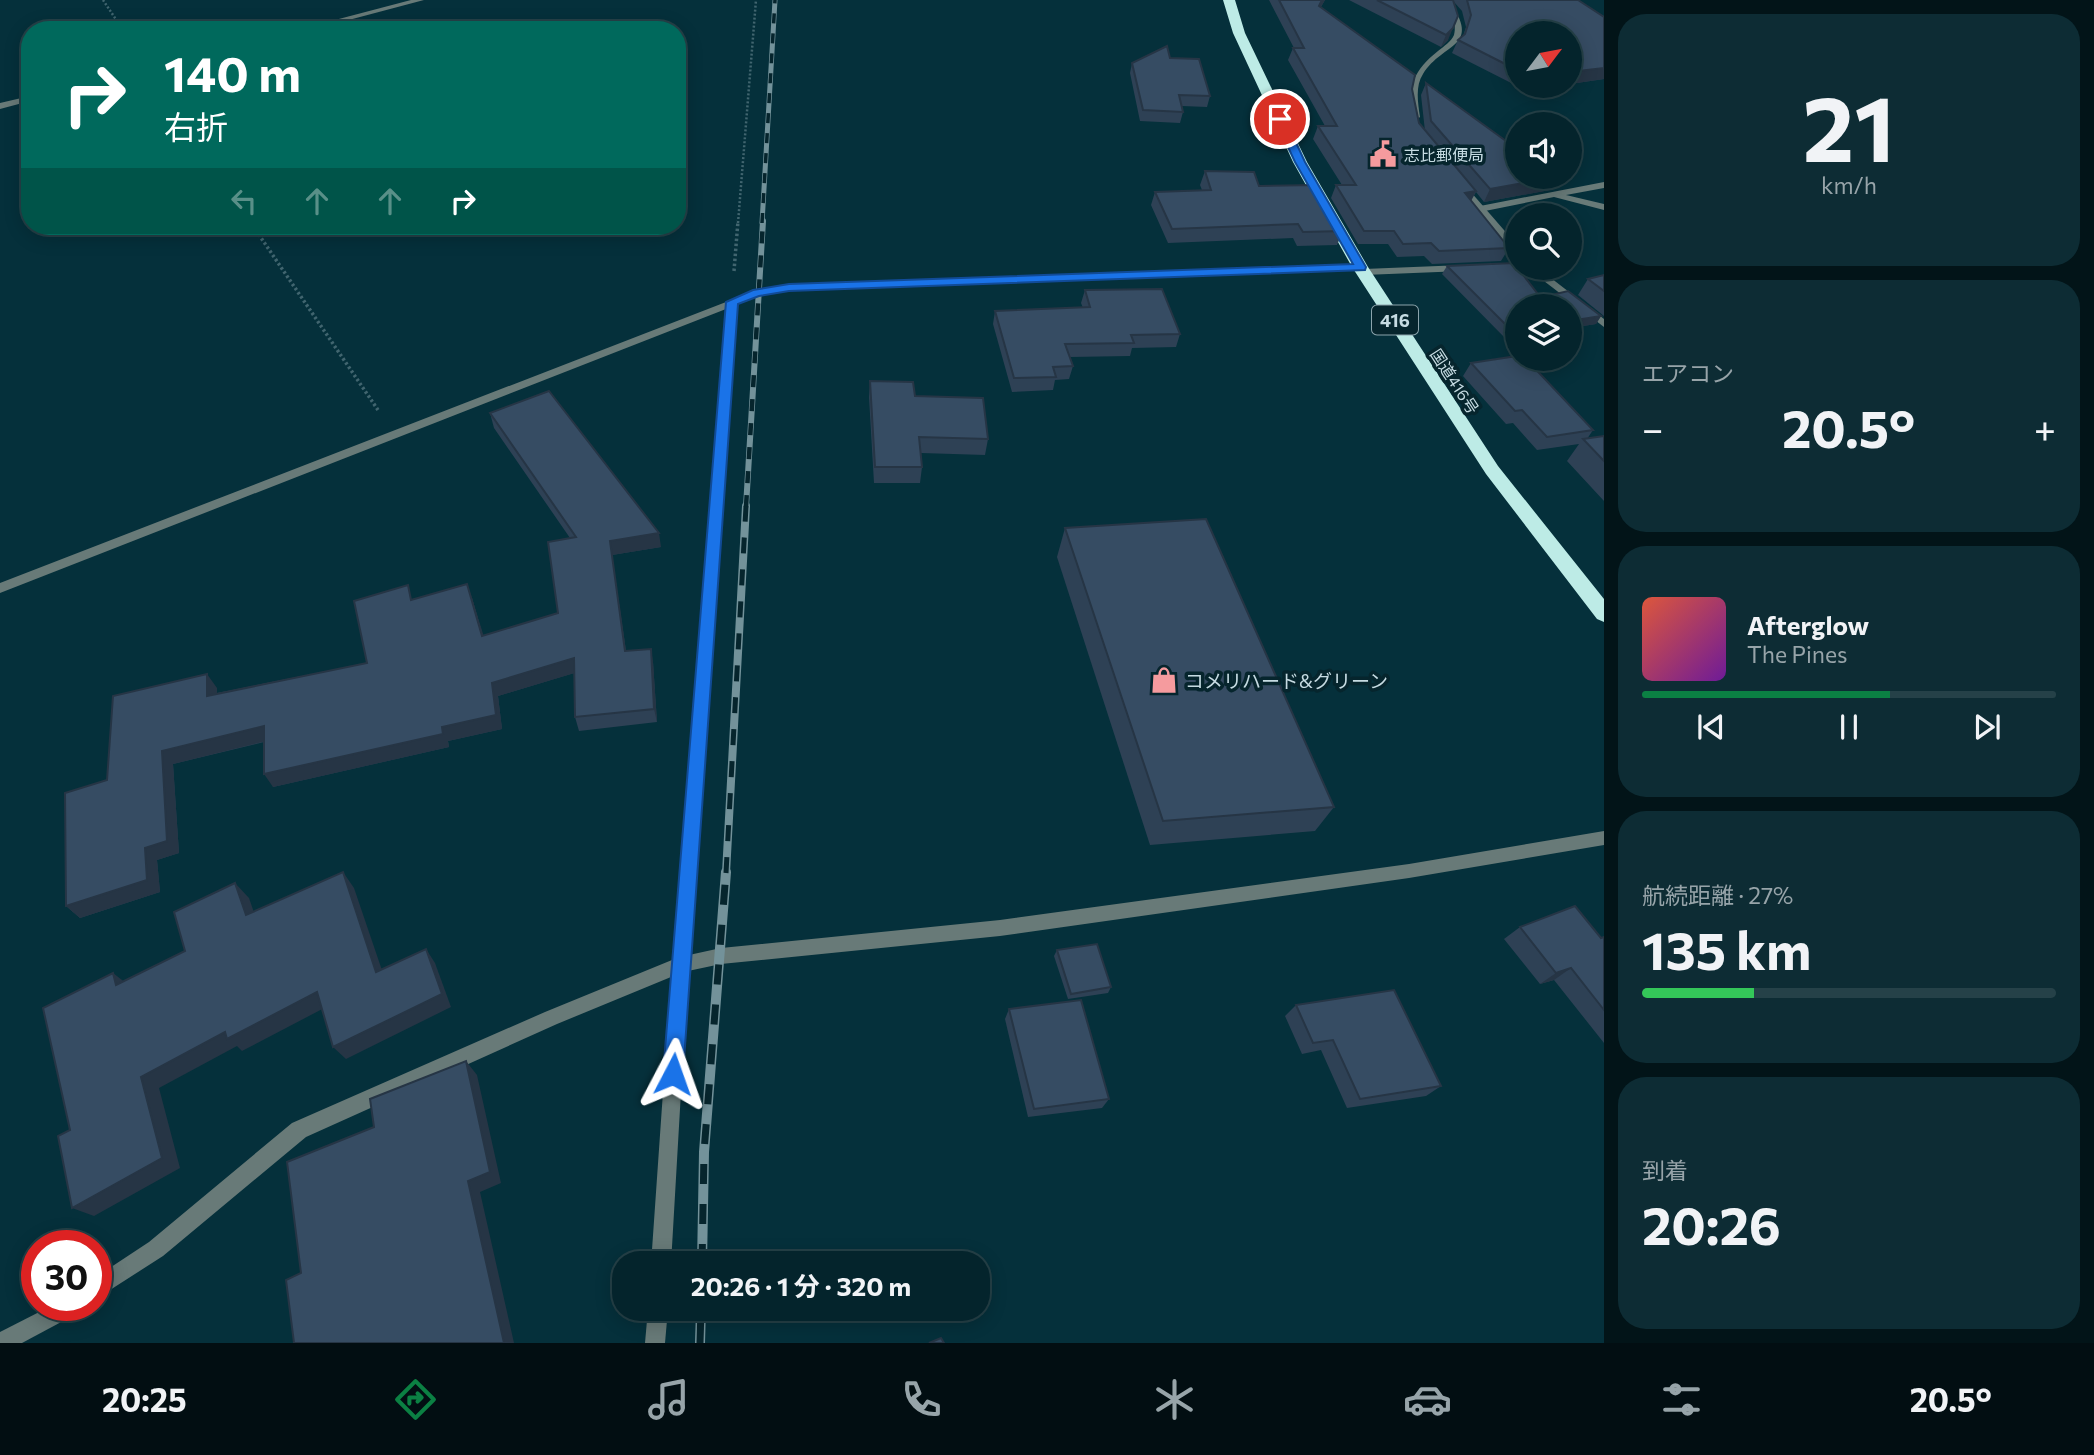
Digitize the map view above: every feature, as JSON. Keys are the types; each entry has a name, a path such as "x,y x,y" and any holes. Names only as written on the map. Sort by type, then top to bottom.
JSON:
{"highway":[{"name":"国道416号","path":"1229,0 1239,33 1300,162 1362,270 1492,470 1604,614"}],"street":[{"path":"337,21 420,0"},
{"path":"1417,123 1413,101 1419,74 1454,43 1459,28 1455,12 1445,0"},
{"path":"0,106 21,100"},
{"path":"1454,177 1505,237"},
{"path":"1480,209 1604,185"},
{"path":"1554,195 1604,207"},
{"path":"0,588 757,292 789,288 1475,267"},
{"path":"1547,280 1604,324"},
{"path":"662,1251 680,965 732,302"},
{"path":"112,1278 156,1248 299,1130 551,1018 680,965 722,956 1000,928 1409,871 1604,838"},
{"path":"1,1343 43,1321"},
{"path":"655,1343 657,1321"}],"path":[{"path":"103,0 117,21"},
{"path":"732,302 757,0"},
{"path":"259,235 395,433"}],"building":[{"path":"1279,0 1322,0 1319,6 1415,75 1412,89 1419,123 1476,191 1465,193 1505,243 1505,248 1439,251 1431,243 1403,244 1394,231 1364,231 1336,185 1356,185 1318,126 1337,126 1293,48 1304,48"},
{"path":"1377,0 1453,0 1458,16 1453,28 1446,35"},
{"path":"1467,0 1578,0 1604,17 1604,68 1582,71 1582,21 1505,21 1505,64 1458,40 1465,34 1471,15"},
{"path":"1167,46 1170,58 1199,59 1210,96 1179,95 1183,112 1143,110 1132,63"},
{"path":"1426,83 1505,140 1505,186 1490,189 1431,121"},
{"path":"1205,171 1254,172 1259,186 1316,185 1343,231 1303,232 1298,224 1172,229 1155,192 1211,190"},
{"path":"1505,263 1505,280 1527,280 1538,294 1505,294 1505,324 1447,266"},
{"path":"1604,275 1604,291 1588,279"},
{"path":"1162,289 1180,334 1131,335 1134,343 1065,344 1073,366 1053,367 1056,377 1014,378 995,311 1090,307 1085,290"},
{"path":"1582,302 1601,316 1582,319"},
{"path":"1505,358 1505,371 1537,371 1593,430 1547,437 1522,410 1515,411 1471,363"},
{"path":"870,381 913,382 915,396 983,398 988,439 919,437 922,467 875,467"},
{"path":"549,391 659,533 610,541 625,651 651,649 654,709 575,717 574,658 492,683 496,715 442,727 443,734 264,774 264,726 162,751 167,841 145,848 147,880 66,906 65,793 107,780 113,696 207,674 207,696 367,663 354,601 408,585 411,600 467,584 482,636 558,613 548,542 576,537 490,413"},
{"path":"1604,436 1604,461 1583,439"},
{"path":"1206,519 1334,807 1163,821 1065,528"},
{"path":"343,872 376,972 426,949 442,994 333,1047 317,992 227,1039 225,1032 141,1077 162,1158 72,1208 58,1136 70,1130 43,1008 113,973 116,985 185,951 174,912 235,883 246,915"},
{"path":"1575,906 1601,938 1604,937 1604,1010 1571,968 1556,973 1520,927"},
{"path":"1097,944 1111,987 1071,994 1057,950"},
{"path":"1394,990 1441,1086 1360,1099 1333,1040 1313,1043 1296,1005"},
{"path":"1081,1000 1109,1099 1034,1109 1009,1009"},
{"path":"466,1061 490,1172 468,1181 504,1343 294,1343 286,1280 301,1273 287,1162 374,1127 370,1099"},
{"path":"941,1338 944,1343 929,1343"}],"railway":[{"path":"762,223 775,0"},
{"path":"746,507 763,221"},
{"path":"726,873 746,506"},
{"path":"702,1251 704,1152 726,872"},
{"path":"700,1343 701,1321"}],"place":[{"name":"志比郵便局","path":"1383,154"},
{"name":"コメリハード&グリーン","path":"1164,680"}],"route":[{"path":"673,1074 732,302 757,292 789,288 1360,267 1300,162 1280,119"}]}
